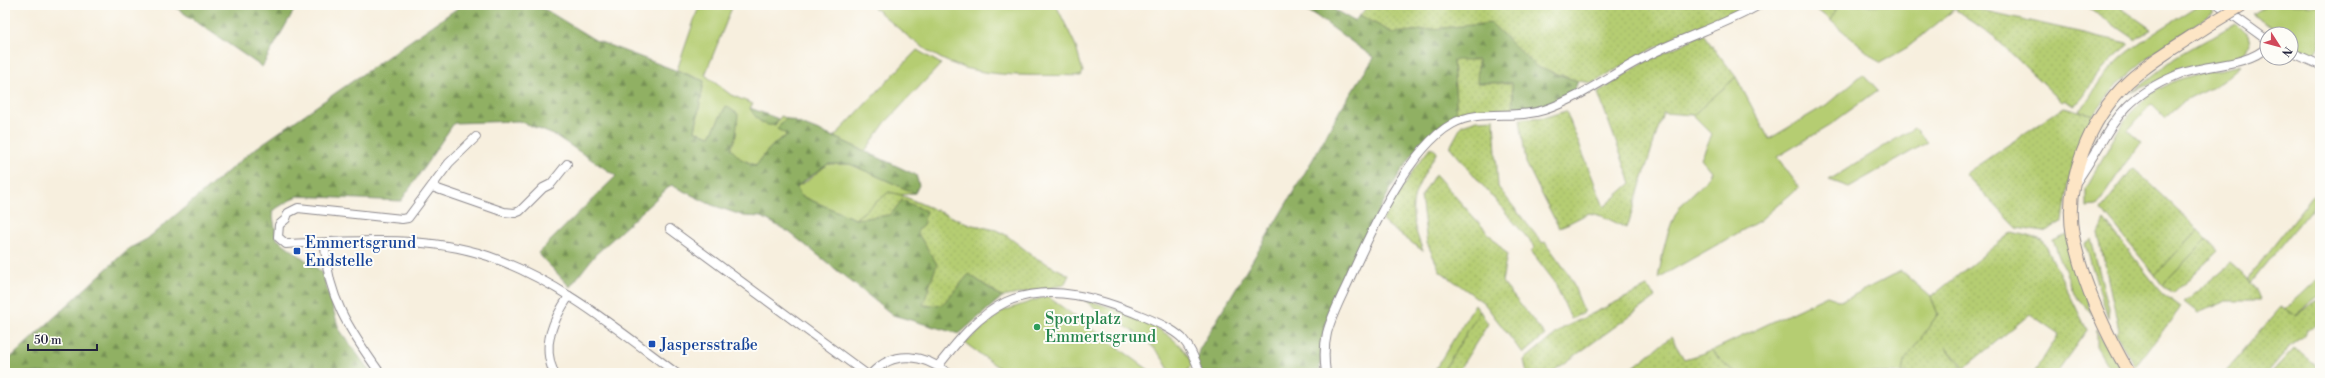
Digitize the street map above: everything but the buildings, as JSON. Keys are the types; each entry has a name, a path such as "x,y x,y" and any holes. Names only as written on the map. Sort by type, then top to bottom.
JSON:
{"street":[{"path":"1326,373 1324,358 1328,331 1363,248 1410,167 1429,142 1442,131 1461,119 1477,116 1530,114 1570,100 1653,52 1715,27 1759,5"},
{"path":"2219,5 2259,34"},
{"path":"2129,373 2100,320 2086,283 2073,236 2072,209 2075,184 2088,137 2112,99 2145,68 2212,23 2242,5"},
{"path":"2075,184 2088,165 2109,127 2133,99 2178,74 2237,61 2259,52"},
{"path":"2299,56 2320,65"},
{"path":"476,137 449,163 410,216 406,219 298,208 288,213 286,219 279,225 278,237 286,244 372,242 421,244 471,252 518,268 569,296 676,373"},
{"path":"432,187 504,212 515,213 527,205 543,188 551,184 567,164"},
{"path":"670,229 865,373"},
{"path":"325,244 329,281 338,306 380,373"},
{"path":"938,366 959,339 996,307 1024,296 1065,294 1111,304 1172,332 1187,344 1200,373"},
{"path":"554,373 550,361 549,337 555,318 569,296"},
{"path":"872,373 886,362 905,356 916,357 938,366 948,373"}],"green space":[{"path":"172,5 297,5 262,67"},
{"path":"462,5 532,5 546,10 595,40 704,81 695,131 710,136 726,106 738,114 736,135 731,149 741,159 756,166 773,145 785,137 786,134 777,129 786,118 834,137 916,175 919,185 915,193 850,164 828,164 796,187 801,196 855,219 890,215 902,200 926,211 923,225 917,232 937,264 923,305 942,305 969,274 1002,297 959,334 893,315 789,232 762,217 744,216 712,205 671,185 595,255 570,287 538,253 616,176 556,136 519,121 454,123 401,201 297,196 272,211 277,239 322,272 339,329 371,373 5,373 5,363 128,249 147,239 252,151"},
{"path":"707,5 733,5 705,75 731,95 753,104 750,108 775,125 781,116 786,118 778,129 787,134 769,149 757,166 741,159 730,149 736,135 726,106 710,136 695,131 704,81 677,70 698,9 706,9"},
{"path":"871,5 1056,5 1075,44 1083,72 1081,76 1010,75 974,70 958,66 942,59 923,47"},
{"path":"1289,5 1326,5 1354,21 1360,15 1393,33 1491,23 1537,67 1578,81 1573,94 1533,109 1513,110 1512,83 1477,83 1453,60 1457,115 1435,129 1417,148 1398,176 1363,239 1332,304 1321,342 1320,373 1193,373 1199,350 1313,159 1340,110 1374,58 1315,15"},
{"path":"1369,5 1748,5 1650,50 1593,83 1578,81 1537,67 1491,23 1393,33 1360,15"},
{"path":"1811,5 1839,5 1830,20"},
{"path":"1839,5 1960,5 1908,47 1880,63 1830,20"},
{"path":"1960,5 2127,43 2129,45 2115,56 2103,69 2093,81 2084,96 2074,105 2065,100 2062,102 1993,36 1956,10"},
{"path":"2085,5 2117,5 2151,29 2135,40"},
{"path":"2199,5 2206,5 2214,12 2164,46 2133,70 2119,83 2093,115 2079,110 2087,102 2104,76 2124,55 2148,37"},
{"path":"2266,5 2320,5 2320,47 2313,57 2299,51 2299,26 2270,26 2252,14"},
{"path":"2236,23 2248,35 2250,43 2247,50 2239,58 2177,72 2131,93 2175,58"},
{"path":"1703,34 1736,77 1693,115 1663,113 1627,228 1602,216 1589,213 1559,228 1526,163 1520,119 1546,117 1566,111 1604,207 1631,183 1598,93 1639,65"},
{"path":"917,50 941,64 885,123 865,151 834,137"},
{"path":"1453,60 1478,60 1477,83 1512,83 1513,110 1485,110 1457,115"},
{"path":"2241,65 2221,82 2182,103 2165,118 2151,104 2128,130 2142,142 2124,165 2097,206 2086,207 2086,188 2124,120 2149,94 2177,80 2197,74"},
{"path":"1863,74 1878,90 1827,127 1777,157 1799,187 1759,221 1658,278 1668,232 1675,215 1684,202 1701,186 1711,171 1701,159 1712,134 1693,115 1736,77 1769,139 1826,105"},
{"path":"2064,107 2093,115 2076,154 2063,221 2044,232 2017,228 1965,174"},
{"path":"750,108 778,119 775,125 767,125 760,121"},
{"path":"1494,119 1498,187 1542,243 1545,242 1570,276 1584,312 1571,319 1554,281 1531,251 1535,247 1450,147 1462,125 1477,120"},
{"path":"1914,128 1928,142 1849,187 1829,180"},
{"path":"1431,147 1437,152 1417,189 1413,210 1417,235 1423,251 1382,221 1414,169"},
{"path":"828,164 850,164 915,193 901,195 889,192 855,219 801,196 796,187 807,181"},
{"path":"2133,168 2198,230 2155,275 2101,209"},
{"path":"1435,174 1507,254 1502,282 1545,335 1523,354 1484,303 1440,271 1427,243 1421,197"},
{"path":"2320,187 2320,198 2251,283 2249,279 2252,273"},
{"path":"889,192 901,195 968,224 996,230 1006,235 1036,258 1069,275 1064,285 1003,297 969,274 942,305 923,305 937,264 917,232 923,225 926,211 902,200 890,215 855,219"},
{"path":"2104,220 2162,293 2181,307 2135,367 2116,334 2119,330 2098,233"},
{"path":"2198,230 2207,239 2162,285 2155,275"},
{"path":"2012,232 2043,240 2087,330 2056,373 2034,373 2059,334 2030,314 1964,368 1946,347 1966,373 1902,373 1904,362 1938,314 1931,297"},
{"path":"2067,235 2092,315 2075,295 2053,241"},
{"path":"2091,239 2109,309 2108,318 2085,244"},
{"path":"2207,239 2218,251 2173,294 2162,285"},
{"path":"2231,263 2245,275 2252,284 2260,301 2226,301 2198,313 2184,302"},
{"path":"1901,271 1931,297 1938,314 1904,362 1902,373 1735,373 1711,351 1827,296 1842,301"},
{"path":"2320,277 2320,296 2295,315 2286,309"},
{"path":"1647,287 1656,297 1551,373 1527,373 1524,360 1563,328"},
{"name":"Sportplatz Emmertsgrund","path":"1047,296 1153,373 1006,373 965,343 1003,311"},
{"path":"1084,300 1113,308 1161,330 1174,340 1185,352 1192,364 1186,373 1170,373 1164,360 1145,340"},
{"path":"2320,300 2320,323 2306,331 2304,336 2292,344 2267,373 2224,373 2281,307 2295,315"},
{"path":"1475,304 1480,311 1442,373 1433,373"},
{"path":"1480,311 1488,324 1457,373 1442,373"},
{"path":"2096,330 2123,373 2112,373 2096,346"},
{"path":"1671,337 1684,359 1711,351 1735,373 1626,373"},
{"path":"2294,348 2320,369 2320,373 2271,373"}],"place":[{"name":"Emmertsgrund Endstelle","path":"297,251"},
{"name":"Sportplatz Emmertsgrund","path":"1037,327"},
{"name":"Jaspersstraße","path":"652,344"}]}
